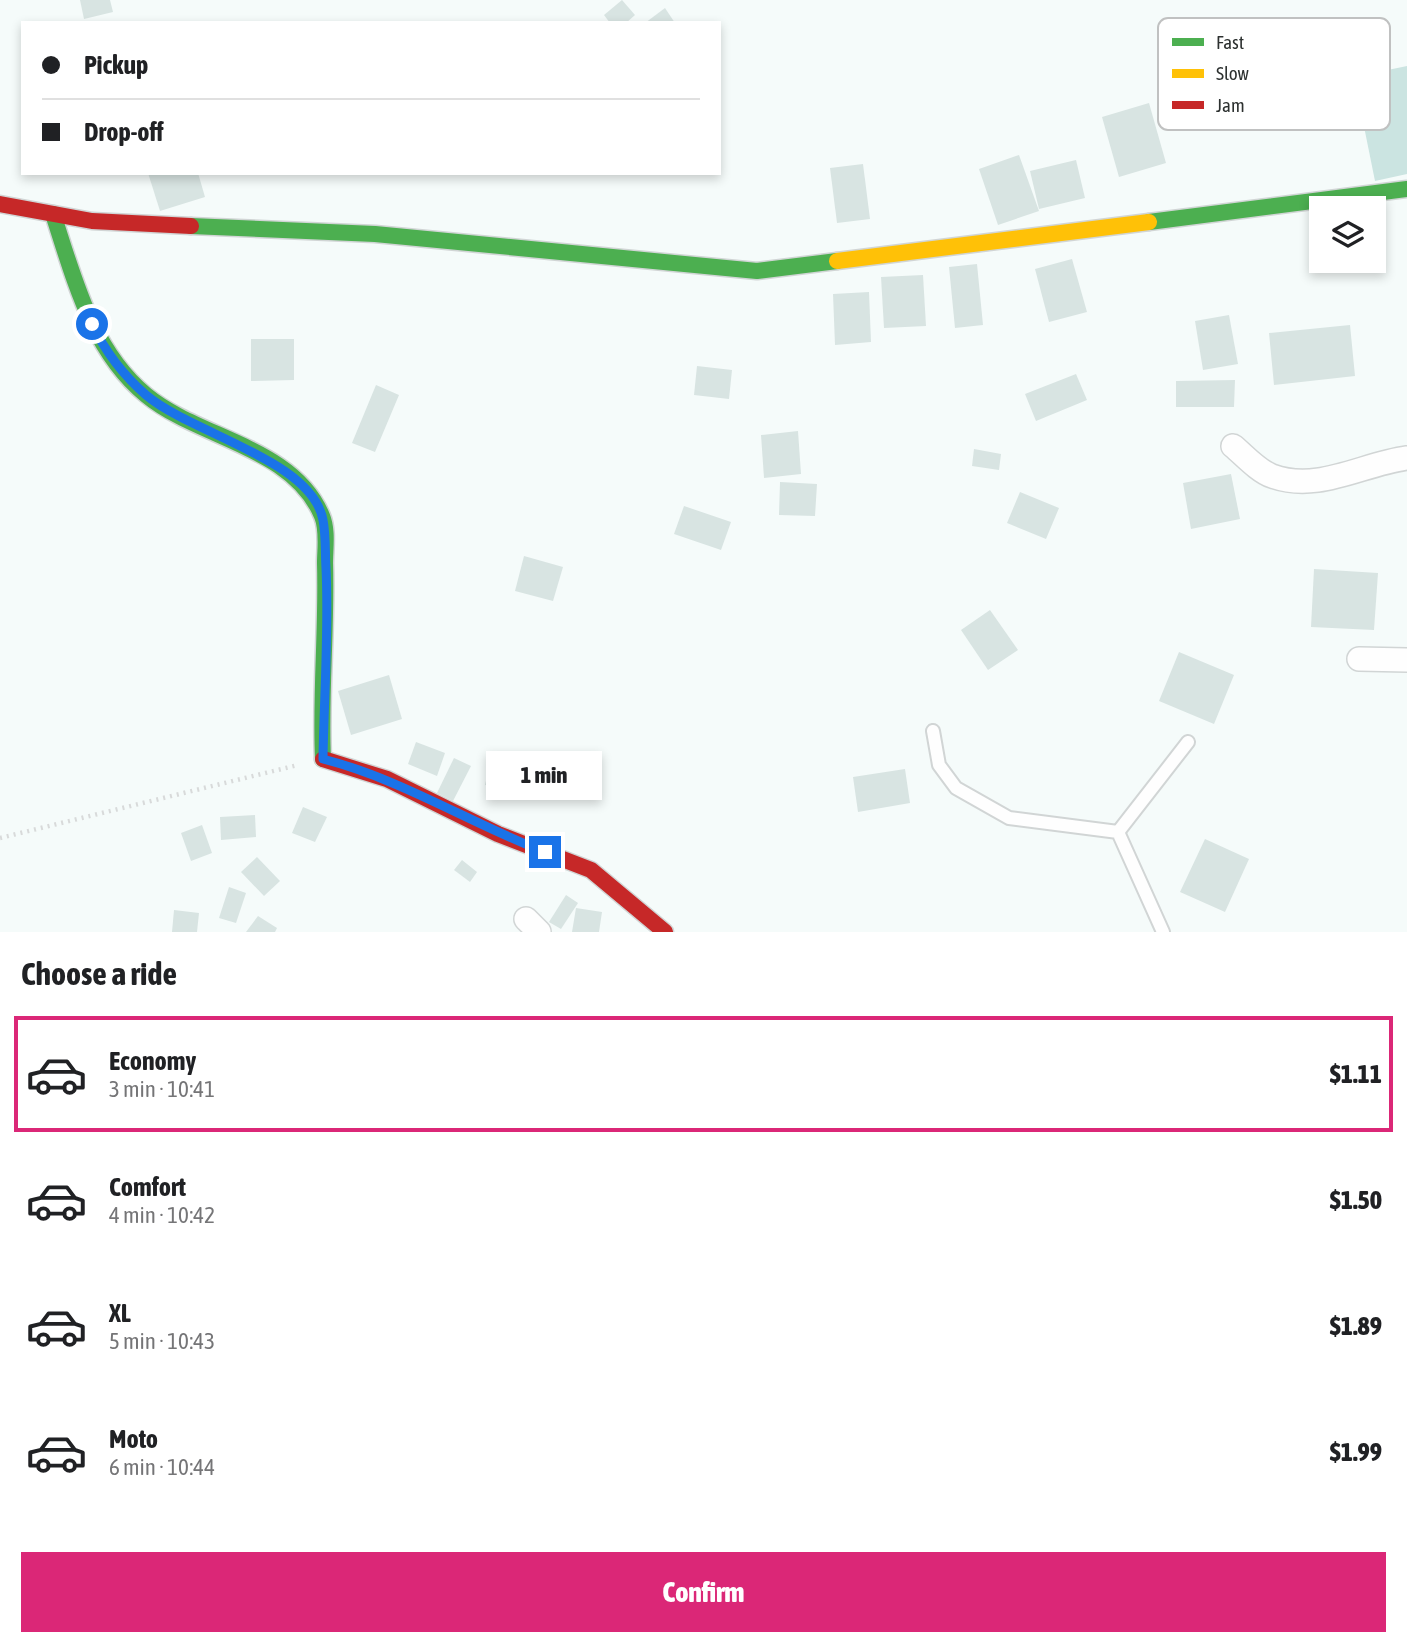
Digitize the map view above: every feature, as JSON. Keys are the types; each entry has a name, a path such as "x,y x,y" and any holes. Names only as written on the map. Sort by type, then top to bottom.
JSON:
{"street":[{"path":"0,204 92,222 375,234 757,271 1407,189"},
{"path":"52,214 85,307 100,341 117,366 147,396 198,428 290,473 308,490 323,518 327,595 323,759 387,779 498,834 592,870 665,932"},
{"path":"1233,446 1270,475 1296,481 1320,481 1407,458"},
{"path":"1359,660 1407,660"}],"lane":[{"path":"933,731 939,765 956,788 1009,818 1118,832"},
{"path":"1118,832 1188,742"},
{"path":"1118,832 1163,932"}],"path":[{"path":"0,838 323,759"}],"shaded area":[{"path":"1407,66 1407,174 1375,181 1365,130 1390,130 1390,70"}],"building":[{"path":"80,0 110,0 113,12 84,19"},
{"path":"622,0 635,15 628,21 608,21 604,15"},
{"path":"665,8 674,21 648,21"},
{"path":"1149,103 1166,163 1119,177 1102,117"},
{"path":"1019,155 1039,211 998,225 979,169"},
{"path":"1076,160 1085,198 1039,209 1030,171"},
{"path":"863,164 870,219 837,223 830,168"},
{"path":"149,175 199,175 205,197 160,211"},
{"path":"1072,259 1087,312 1049,322 1035,269"},
{"path":"977,264 983,325 955,328 949,267"},
{"path":"923,275 926,326 884,328 881,277"},
{"path":"869,292 871,342 835,345 833,294"},
{"path":"1229,315 1238,364 1203,370 1195,321"},
{"path":"1350,325 1355,376 1274,385 1269,333"},
{"path":"251,339 294,339 294,380 251,381"},
{"path":"697,366 732,370 729,399 694,395"},
{"path":"1076,374 1087,400 1036,421 1025,394"},
{"path":"1235,380 1234,407 1176,407 1176,381"},
{"path":"376,385 399,395 375,452 352,443"},
{"path":"798,431 801,474 764,478 761,435"},
{"path":"974,449 1001,454 999,470 972,466"},
{"path":"1231,474 1240,519 1191,529 1183,483"},
{"path":"780,482 817,484 815,516 779,515"},
{"path":"1020,492 1059,508 1046,539 1007,523"},
{"path":"684,506 731,522 721,550 674,534"},
{"path":"524,556 563,567 553,601 515,591"},
{"path":"1314,569 1378,573 1374,630 1311,627"},
{"path":"990,610 1018,650 988,670 961,630"},
{"path":"1179,652 1234,675 1214,724 1159,701"},
{"path":"389,675 402,719 351,735 338,691"},
{"path":"416,742 445,753 437,776 408,764"},
{"path":"454,758 471,766 453,801 437,793"},
{"path":"905,769 910,803 858,812 853,777"},
{"path":"488,772 526,779 524,793 485,785"},
{"path":"303,807 327,817 315,842 292,833"},
{"path":"255,815 256,837 221,840 220,817"},
{"path":"202,825 212,853 191,861 181,833"},
{"path":"1205,839 1249,859 1225,912 1180,892"},
{"path":"257,857 280,881 264,896 241,872"},
{"path":"462,860 477,872 470,882 454,870"},
{"path":"229,887 246,893 236,923 219,918"},
{"path":"566,895 578,903 561,929 549,922"},
{"path":"576,908 602,912 599,932 572,932"},
{"path":"174,910 199,913 197,932 172,932"},
{"path":"258,916 277,928 275,932 246,932"}],"traffic: fast":[{"path":"1149,222 1407,189"},
{"path":"53,214 87,312 98,335 127,377 146,395 168,410 268,459 290,474 308,493 322,516 326,540 323,759"},
{"path":"191,226 375,234 757,271 837,261"}],"traffic: slow":[{"path":"837,261 1149,222"}],"traffic: jam":[{"path":"0,204 92,221 191,226"},
{"path":"323,759 387,779 498,834 591,870 665,932"}],"route":[{"path":"92,324 117,366 147,396 198,428 290,473 308,490 323,518 327,595 323,759 387,779 498,834 545,852"}]}
